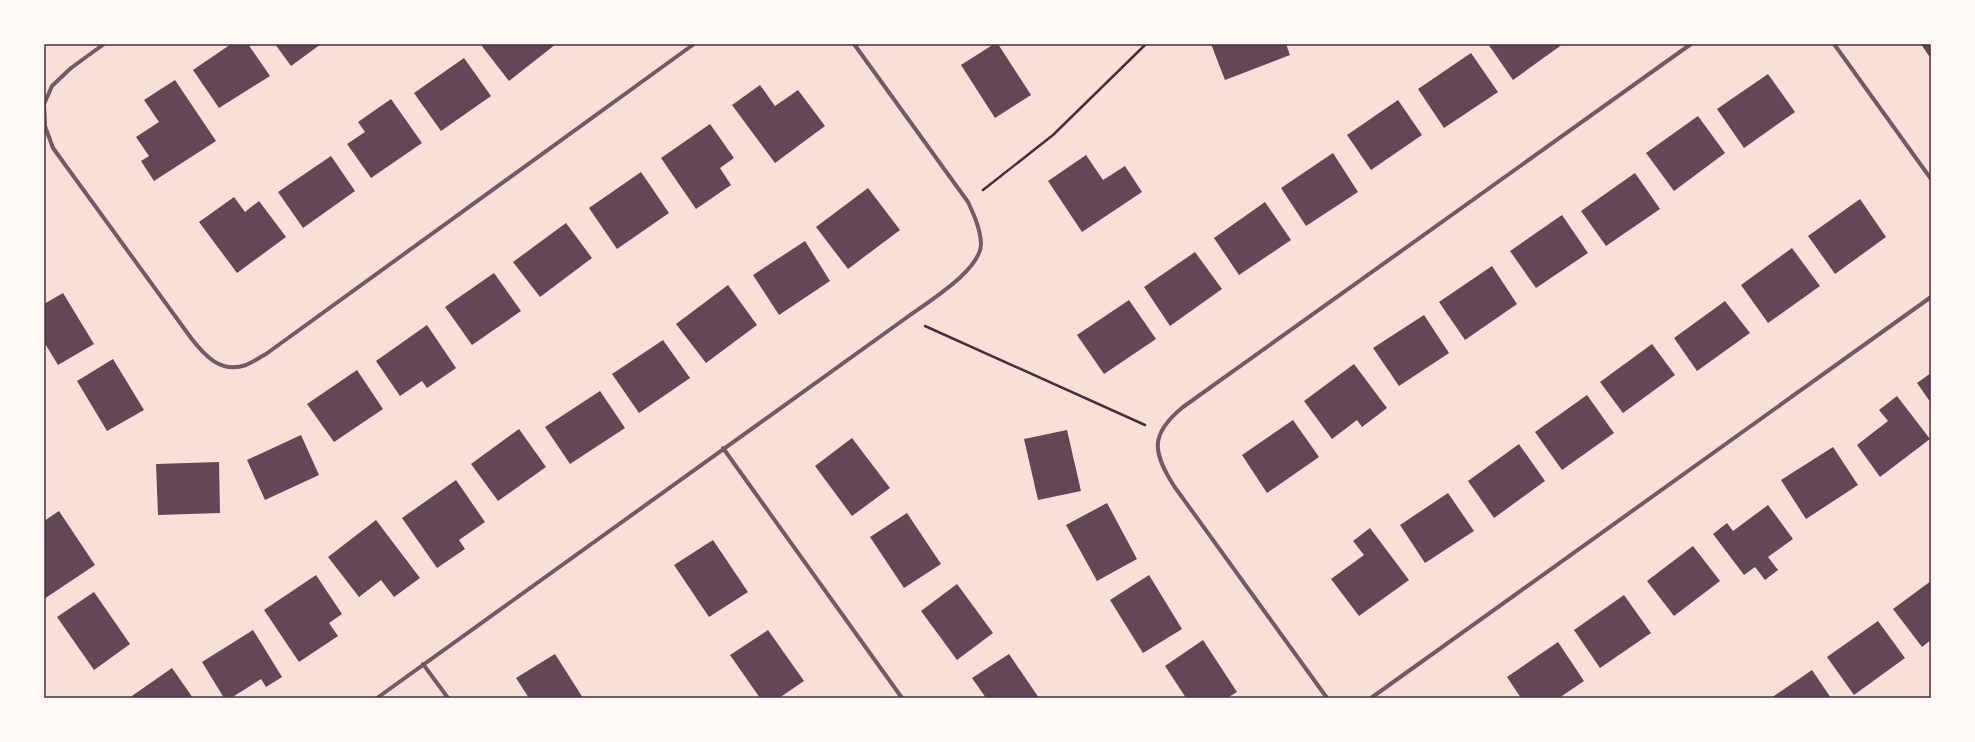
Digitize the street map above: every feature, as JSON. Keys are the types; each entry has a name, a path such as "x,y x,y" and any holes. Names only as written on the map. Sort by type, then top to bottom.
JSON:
{"street":[{"path":"104,44 71,68 52,86 44,104 45,126 53,148 191,338 206,356 224,367 246,365 266,354 694,44"},
{"path":"377,698 906,318 961,277 974,264 981,245 977,224 968,202 854,44"},
{"path":"1327,698 1162,467 1158,450 1160,431 1170,417 1183,407 1691,44"},
{"path":"1834,44 1931,178"},
{"path":"1371,698 1931,296"},
{"path":"723,448 902,698"},
{"path":"423,664 448,698"}],"path":[{"path":"968,202 1053,135 1146,44"},
{"path":"906,318 1026,373 1160,431"}],"building":[{"path":"231,44 248,44 270,76 219,108 193,70"},
{"path":"275,44 321,44 291,66"},
{"path":"556,44 509,81 481,45"},
{"path":"994,44 998,44 1031,95 995,118 961,65"},
{"path":"1211,44 1286,44 1290,55 1225,80"},
{"path":"1488,44 1563,44 1513,80"},
{"path":"1921,44 1931,44 1931,59"},
{"path":"1471,53 1498,92 1444,128 1418,89"},
{"path":"464,58 491,96 441,131 414,93"},
{"path":"1768,74 1795,112 1744,148 1717,109"},
{"path":"175,80 216,141 154,181 141,161 149,156 136,137 159,122 144,100"},
{"path":"760,85 775,106 798,90 825,126 775,163 732,105"},
{"path":"391,99 422,143 371,178 347,144 365,132 358,122"},
{"path":"1398,100 1422,135 1371,170 1347,135"},
{"path":"1698,116 1725,153 1674,191 1646,153"},
{"path":"710,124 734,158 720,168 731,185 696,209 661,158"},
{"path":"1333,153 1358,192 1306,226 1281,188"},
{"path":"1086,155 1103,180 1125,166 1142,192 1082,232 1048,181"},
{"path":"331,156 355,191 303,228 278,192"},
{"path":"641,172 669,213 617,249 589,208"},
{"path":"1635,173 1660,209 1606,246 1581,211"},
{"path":"868,188 900,230 848,269 816,227"},
{"path":"234,197 245,212 259,201 286,237 237,273 199,222"},
{"path":"1860,199 1886,237 1835,274 1808,236"},
{"path":"1265,202 1291,240 1239,275 1214,238"},
{"path":"1562,215 1588,253 1536,288 1510,251"},
{"path":"566,223 592,258 540,297 513,262"},
{"path":"805,241 830,281 779,315 753,275"},
{"path":"1792,248 1820,286 1768,323 1741,285"},
{"path":"1195,252 1222,289 1170,326 1144,287"},
{"path":"1492,266 1517,304 1465,340 1439,302"},
{"path":"494,273 521,311 472,345 445,307"},
{"path":"728,285 757,325 706,363 676,324"},
{"path":"63,293 94,344 58,365 44,342 44,304"},
{"path":"1129,300 1156,339 1104,374 1077,335"},
{"path":"1725,301 1750,333 1697,371 1674,338"},
{"path":"1424,315 1449,353 1399,386 1373,348"},
{"path":"427,325 456,368 427,388 422,381 400,396 376,361"},
{"path":"663,340 690,378 639,413 612,374"},
{"path":"1652,344 1675,375 1623,413 1600,382"},
{"path":"113,359 144,410 107,431 77,381"},
{"path":"1354,364 1387,408 1362,427 1357,420 1332,439 1304,401"},
{"path":"357,370 383,409 334,442 307,404"},
{"path":"1931,373 1931,403 1917,383"},
{"path":"600,391 625,428 570,464 545,427"},
{"path":"1587,395 1614,433 1562,470 1535,432"},
{"path":"1897,396 1930,439 1880,477 1857,445 1888,421 1879,410"},
{"path":"1293,420 1319,457 1267,493 1242,455"},
{"path":"519,429 546,467 498,501 471,464"},
{"path":"1067,430 1081,491 1038,500 1024,439"},
{"path":"301,435 319,475 265,500 247,460"},
{"path":"852,438 890,488 852,516 815,466"},
{"path":"1519,444 1545,481 1494,518 1468,481"},
{"path":"1833,447 1858,485 1806,519 1781,480"},
{"path":"219,462 220,513 158,515 156,464"},
{"path":"456,480 485,522 459,540 465,549 437,568 402,518"},
{"path":"1448,493 1474,531 1425,563 1400,525"},
{"path":"1107,503 1137,559 1097,581 1066,525"},
{"path":"1768,505 1793,539 1768,557 1778,570 1765,580 1755,567 1744,575 1713,534 1727,523 1733,531"},
{"path":"59,511 95,565 44,599 44,521"},
{"path":"907,513 941,564 904,588 870,537"},
{"path":"376,520 420,578 394,597 381,580 359,597 328,557"},
{"path":"1370,528 1409,580 1359,616 1331,579 1364,555 1353,541"},
{"path":"713,540 748,592 709,617 674,565"},
{"path":"1693,546 1720,581 1674,616 1647,581"},
{"path":"316,575 342,614 329,623 338,636 299,662 264,610"},
{"path":"1149,575 1182,629 1143,653 1110,600"},
{"path":"1931,581 1931,640 1922,647 1893,609"},
{"path":"957,584 993,633 957,660 921,611"},
{"path":"94,592 130,644 94,670 57,617"},
{"path":"1624,595 1651,633 1600,668 1574,630"},
{"path":"1878,621 1905,658 1854,695 1827,657"},
{"path":"253,630 282,677 266,687 261,679 231,698 224,698 202,662"},
{"path":"768,630 804,681 779,698 760,698 730,655"},
{"path":"1203,640 1237,692 1227,698 1186,698 1165,666"},
{"path":"1558,642 1584,681 1559,698 1521,698 1507,677"},
{"path":"555,654 583,698 529,698 516,678"},
{"path":"1009,654 1039,698 986,698 972,678"},
{"path":"172,668 193,698 129,698"},
{"path":"1812,670 1831,698 1771,698"}]}
